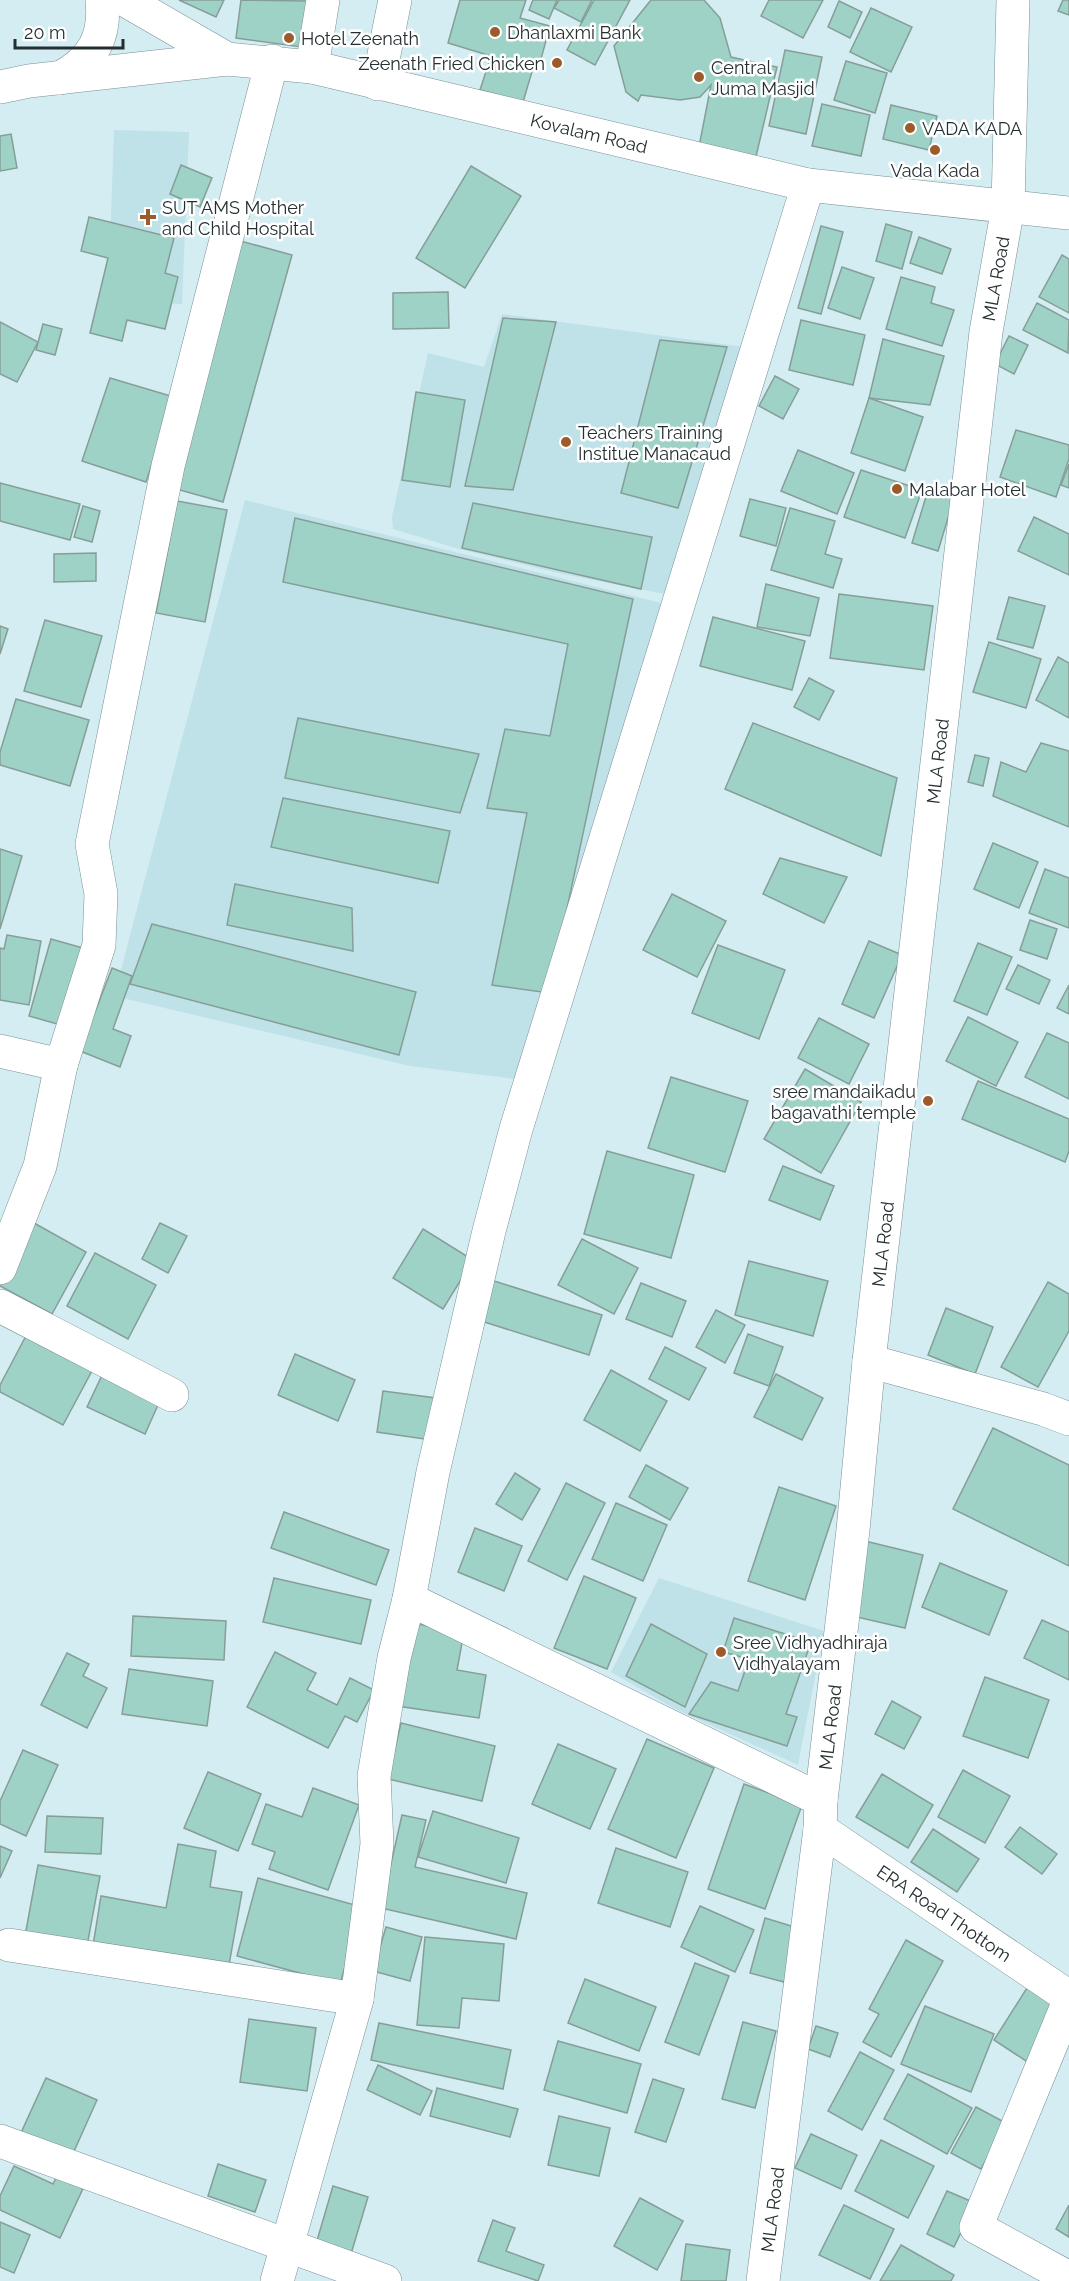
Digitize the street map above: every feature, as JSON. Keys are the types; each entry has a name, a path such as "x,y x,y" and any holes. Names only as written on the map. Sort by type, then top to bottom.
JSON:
{"street":[{"path":"30,82 77,69 91,55 100,37 104,18 102,0"},
{"name":"Kovalam Road","path":"125,0 227,59 272,61 312,67 808,185 1069,213"},
{"path":"312,67 323,0"},
{"path":"378,84 395,0"},
{"name":"MLA Road","path":"763,2281 821,1814 853,1530 869,1361 986,332 1008,207 1013,0"},
{"path":"0,68 5,73 30,82 227,59"},
{"path":"0,1268 40,1166 61,1065 99,945 100,894 92,844 168,466 272,61"},
{"path":"277,2281 357,1999 377,1844 374,1776 394,1658 409,1599 433,1472 489,1231 516,1129 808,185"},
{"path":"0,1051 61,1065"},
{"path":"0,1306 172,1395"},
{"path":"869,1361 1043,1409 1069,1419"},
{"name":"ERA Road Thottom","path":"409,1599 821,1814 1069,1999"},
{"path":"9,1945 357,1999"},
{"path":"1069,1999 976,2227 1069,2278"},
{"path":"0,2141 385,2281"}],"shaded area":[{"name":"SUT AMS Mother and Child Hospital","path":"114,130 189,132 182,304 108,301"},
{"name":"Teachers Training Institue Manacaud","path":"502,314 752,348 675,596 563,574 459,549 393,529 392,517 428,353 484,367"},
{"path":"245,500 665,604 524,1080 410,1066 114,996"},
{"name":"Sree Vidhyadhiraja Vidhyalayam","path":"659,1578 824,1631 798,1765 675,1709 611,1672"}],"building":[{"path":"179,0 224,0 216,17"},
{"path":"241,0 308,1 302,47 236,38"},
{"path":"460,0 526,0 520,18 550,26 541,59 536,58 523,102 480,90 491,56 448,43"},
{"path":"533,0 557,0 549,19 529,10"},
{"path":"559,0 592,0 581,22 554,8"},
{"path":"594,0 630,0 595,65 567,50"},
{"name":"Central Juma Masjid","path":"651,0 704,0 720,18 731,57 777,67 754,165 698,152 711,85 700,97 680,100 641,95 638,101 626,92 614,46"},
{"path":"769,0 823,0 803,38 761,16"},
{"path":"1063,0 1069,0 1069,15 1058,11"},
{"path":"839,1 862,12 850,38 828,27"},
{"path":"871,8 912,27 891,72 850,52"},
{"path":"785,50 822,57 806,134 769,126"},
{"path":"846,61 887,73 875,113 834,100"},
{"path":"822,104 870,115 861,156 812,146"},
{"name":"VADA KADA","path":"891,105 937,116 929,150 883,139"},
{"path":"11,134 17,168 0,171 0,136"},
{"path":"181,165 212,178 200,207 170,194"},
{"path":"471,166 521,196 465,288 416,258"},
{"path":"89,217 174,238 165,273 178,277 165,329 127,320 122,341 90,333 108,258 81,251"},
{"path":"886,224 912,232 902,269 876,261"},
{"path":"821,226 843,232 821,314 798,308"},
{"path":"919,237 951,249 942,274 910,263"},
{"path":"237,240 292,255 223,502 169,487"},
{"path":"1062,255 1069,259 1069,313 1039,297"},
{"path":"842,267 874,278 860,319 828,308"},
{"path":"901,277 935,287 931,303 954,310 942,346 886,329"},
{"path":"448,292 449,328 393,329 393,293"},
{"path":"1037,303 1069,320 1068,353 1023,330"},
{"path":"503,318 556,322 513,490 465,486"},
{"path":"801,320 865,335 853,385 789,370"},
{"path":"0,322 38,342 17,382 0,374"},
{"path":"43,324 62,329 55,355 36,350"},
{"path":"1009,336 1028,345 1014,374 995,364"},
{"path":"883,339 944,356 930,405 869,398"},
{"path":"660,340 727,347 678,508 621,493"},
{"path":"775,376 799,389 783,419 759,406"},
{"path":"110,378 174,397 146,482 82,461"},
{"path":"416,392 465,400 450,487 402,480"},
{"path":"869,398 923,417 905,471 851,453"},
{"path":"1016,430 1069,445 1069,459 1056,497 1000,477"},
{"path":"798,450 854,473 837,514 781,491"},
{"path":"1069,464 1069,488 1061,485"},
{"path":"861,470 922,490 905,538 844,517"},
{"path":"0,483 80,504 70,540 0,521"},
{"path":"928,490 954,498 938,551 912,543"},
{"path":"750,499 786,508 776,546 740,536"},
{"path":"177,501 227,510 205,622 156,613"},
{"path":"473,503 652,537 641,589 462,548"},
{"path":"83,506 100,511 92,542 74,537"},
{"path":"790,508 835,521 825,554 842,559 833,588 771,570"},
{"path":"1034,517 1069,534 1069,575 1018,551"},
{"path":"295,518 633,599 549,993 492,985 527,813 487,808 505,729 550,736 568,644 283,582"},
{"path":"96,553 96,581 54,582 54,554"},
{"path":"766,584 819,598 810,636 757,627"},
{"path":"839,594 933,606 924,670 830,658"},
{"path":"1009,597 1045,606 1033,648 997,639"},
{"path":"713,617 805,641 792,690 700,666"},
{"path":"45,620 102,636 81,707 24,691"},
{"path":"0,626 8,629 0,654"},
{"path":"989,642 1041,659 1026,708 973,692"},
{"path":"1058,657 1069,663 1069,718 1036,700"},
{"path":"809,678 834,691 819,720 794,707"},
{"path":"16,699 89,720 70,786 0,765 0,752"},
{"path":"298,718 479,754 460,813 285,778"},
{"path":"753,723 897,778 881,856 725,789"},
{"path":"1041,743 1069,751 1069,827 993,796 1001,762 1026,772"},
{"path":"975,755 989,758 983,786 968,782"},
{"path":"283,798 450,831 438,883 271,847"},
{"path":"993,843 1038,862 1019,908 974,889"},
{"path":"0,849 22,856 0,929"},
{"path":"780,858 847,877 824,923 763,894"},
{"path":"1045,869 1069,878 1069,928 1029,913"},
{"path":"235,884 352,908 353,951 227,925"},
{"path":"672,894 726,921 697,977 643,950"},
{"path":"1030,920 1057,929 1047,959 1020,950"},
{"path":"152,924 416,992 399,1055 130,984"},
{"path":"7,935 41,941 29,1005 0,1000 0,948 4,949"},
{"path":"51,939 90,950 68,1027 29,1016"},
{"path":"869,941 902,955 874,1018 842,1004"},
{"path":"978,943 1012,957 987,1015 954,1001"},
{"path":"718,945 785,970 759,1039 692,1013"},
{"path":"1018,965 1050,980 1039,1004 1006,989"},
{"path":"112,968 132,976 113,1029 131,1036 120,1067 80,1051"},
{"path":"1069,985 1069,1014 1057,1008"},
{"path":"968,1017 1018,1042 996,1086 946,1061"},
{"path":"819,1018 869,1044 849,1084 798,1058"},
{"path":"1047,1033 1069,1043 1069,1099 1025,1077"},
{"path":"805,1069 861,1102 821,1173 764,1139"},
{"path":"671,1077 748,1101 725,1172 648,1148"},
{"path":"978,1081 1069,1119 1069,1151 1065,1162 962,1119"},
{"path":"607,1151 694,1175 671,1258 584,1234"},
{"path":"783,1166 834,1186 820,1220 769,1200"},
{"path":"34,1223 86,1252 52,1314 0,1286"},
{"path":"160,1223 187,1236 168,1273 142,1259"},
{"path":"423,1229 473,1260 443,1309 393,1278"},
{"path":"582,1239 638,1268 614,1314 558,1285"},
{"path":"95,1253 156,1285 128,1339 67,1306"},
{"path":"749,1261 828,1281 813,1336 735,1315"},
{"path":"491,1280 602,1315 589,1355 478,1320"},
{"path":"1048,1282 1069,1294 1069,1331 1038,1387 1001,1367"},
{"path":"641,1283 686,1301 672,1337 626,1319"},
{"path":"946,1308 993,1327 975,1374 928,1355"},
{"path":"716,1310 745,1325 725,1363 696,1347"},
{"path":"27,1334 93,1369 63,1425 0,1392 0,1385"},
{"path":"748,1334 783,1347 769,1386 734,1373"},
{"path":"665,1347 706,1368 689,1400 649,1379"},
{"path":"295,1354 355,1380 338,1421 278,1395"},
{"path":"105,1369 163,1394 145,1434 87,1407"},
{"path":"611,1370 667,1401 640,1451 584,1420"},
{"path":"776,1374 823,1398 802,1440 754,1417"},
{"path":"383,1391 436,1398 431,1440 377,1432"},
{"path":"993,1428 1069,1465 1069,1566 953,1509"},
{"path":"646,1465 688,1488 670,1520 629,1497"},
{"path":"515,1473 540,1489 522,1520 496,1504"},
{"path":"566,1483 605,1503 567,1580 528,1561"},
{"path":"779,1487 836,1506 805,1600 748,1581"},
{"path":"616,1503 667,1525 643,1581 592,1559"},
{"path":"284,1512 389,1550 376,1585 271,1548"},
{"path":"475,1528 522,1546 504,1591 458,1572"},
{"path":"865,1541 923,1555 905,1628 848,1615"},
{"path":"940,1563 1007,1591 989,1635 922,1607"},
{"path":"584,1576 636,1598 607,1669 554,1648"},
{"path":"274,1578 371,1600 361,1644 263,1622"},
{"path":"133,1616 226,1621 224,1660 131,1656"},
{"path":"734,1618 811,1642 786,1714 797,1717 787,1746 689,1714 711,1682 738,1691 749,1659 723,1652"},
{"path":"1042,1620 1069,1632 1069,1680 1024,1658"},
{"path":"411,1623 464,1632 457,1670 486,1675 479,1718 397,1706"},
{"path":"651,1624 707,1654 685,1707 626,1676"},
{"path":"275,1652 316,1673 307,1690 337,1705 350,1678 374,1690 357,1722 345,1716 328,1748 247,1707"},
{"path":"67,1653 89,1664 83,1676 107,1688 87,1728 41,1705"},
{"path":"129,1669 213,1681 207,1726 122,1714"},
{"path":"985,1677 1049,1700 1028,1758 963,1736"},
{"path":"892,1701 921,1717 904,1749 875,1734"},
{"path":"401,1723 495,1746 482,1801 388,1779"},
{"path":"647,1739 714,1768 676,1858 608,1829"},
{"path":"558,1744 616,1769 590,1829 532,1804"},
{"path":"23,1750 58,1765 26,1836 0,1824 0,1801"},
{"path":"963,1770 1010,1796 985,1843 938,1817"},
{"path":"208,1772 261,1794 238,1851 184,1828"},
{"path":"882,1774 933,1805 908,1848 856,1817"},
{"path":"744,1784 802,1805 765,1909 708,1889"},
{"path":"313,1788 359,1805 328,1890 269,1869 275,1852 252,1844 266,1804 302,1817"},
{"path":"433,1811 519,1838 506,1883 418,1857"},
{"path":"402,1815 426,1820 415,1867 527,1893 516,1939 381,1908"},
{"path":"47,1816 103,1818 101,1854 45,1852"},
{"path":"1020,1827 1057,1854 1042,1874 1005,1847"},
{"path":"933,1829 979,1859 957,1892 911,1862"},
{"path":"178,1844 216,1851 210,1887 242,1892 227,1976 92,1952 101,1896 166,1908"},
{"path":"0,1846 12,1851 0,1878"},
{"path":"616,1848 688,1872 670,1927 598,1903"},
{"path":"38,1865 100,1876 87,1946 25,1936"},
{"path":"258,1878 362,1907 340,1984 237,1956"},
{"path":"700,1906 754,1930 735,1972 681,1947"},
{"path":"765,1918 798,1928 784,1982 750,1973"},
{"path":"386,1927 422,1937 410,1981 373,1971"},
{"path":"425,1937 504,1944 499,2001 462,1998 459,2028 417,2025"},
{"path":"906,1940 943,1961 891,2057 863,2042 879,2014 869,2009"},
{"path":"695,1963 729,1976 699,2055 665,2042"},
{"path":"585,1979 656,2007 639,2051 568,2023"},
{"path":"1027,1988 1062,2009 1029,2063 994,2040"},
{"path":"925,2006 994,2034 971,2092 901,2064"},
{"path":"249,2019 316,2028 307,2091 240,2082"},
{"path":"743,2022 776,2031 755,2108 722,2099"},
{"path":"379,2023 511,2050 503,2089 371,2060"},
{"path":"816,2026 838,2033 830,2057 808,2049"},
{"path":"558,2041 641,2064 627,2113 544,2090"},
{"path":"860,2052 894,2070 862,2130 828,2111"},
{"path":"378,2065 432,2091 420,2115 367,2090"},
{"path":"908,2074 972,2108 947,2154 884,2119"},
{"path":"46,2078 97,2100 71,2158 20,2135"},
{"path":"653,2079 684,2089 666,2142 635,2132"},
{"path":"437,2088 518,2109 510,2137 430,2116"},
{"path":"976,2107 1006,2123 981,2169 951,2153"},
{"path":"559,2116 610,2128 599,2176 548,2165"},
{"path":"811,2134 857,2155 841,2189 795,2168"},
{"path":"881,2140 934,2166 908,2218 855,2191"},
{"path":"218,2164 266,2180 255,2212 208,2196"},
{"path":"14,2166 53,2184 60,2170 86,2182 60,2238 0,2210 0,2196"},
{"path":"333,2186 368,2197 351,2254 316,2244"},
{"path":"947,2191 975,2203 954,2247 927,2234"},
{"path":"640,2198 683,2221 657,2270 614,2246"},
{"path":"844,2205 894,2229 870,2279 819,2255"},
{"path":"1069,2205 1069,2237 1056,2229"},
{"path":"493,2220 515,2228 506,2251 544,2265 538,2281 478,2261"},
{"path":"0,2222 30,2235 14,2273 0,2267"},
{"path":"686,2244 730,2250 726,2281 681,2281"},
{"path":"901,2245 954,2275 951,2281 880,2281"}],"place":[{"name":"Dhanlaxmi Bank","path":"495,32"},
{"name":"Hotel Zeenath","path":"289,38"},
{"name":"Zeenath Fried Chicken","path":"557,63"},
{"name":"Central Juma Masjid","path":"699,77"},
{"name":"VADA KADA","path":"910,128"},
{"name":"Vada Kada","path":"935,150"},
{"name":"SUT AMS Mother and Child Hospital","path":"148,217"},
{"name":"Teachers Training Institue Manacaud","path":"566,442"},
{"name":"Malabar Hotel","path":"897,489"},
{"name":"sree mandaikadu bagavathi temple","path":"928,1101"},
{"name":"Sree Vidhyadhiraja Vidhyalayam","path":"721,1652"}]}
